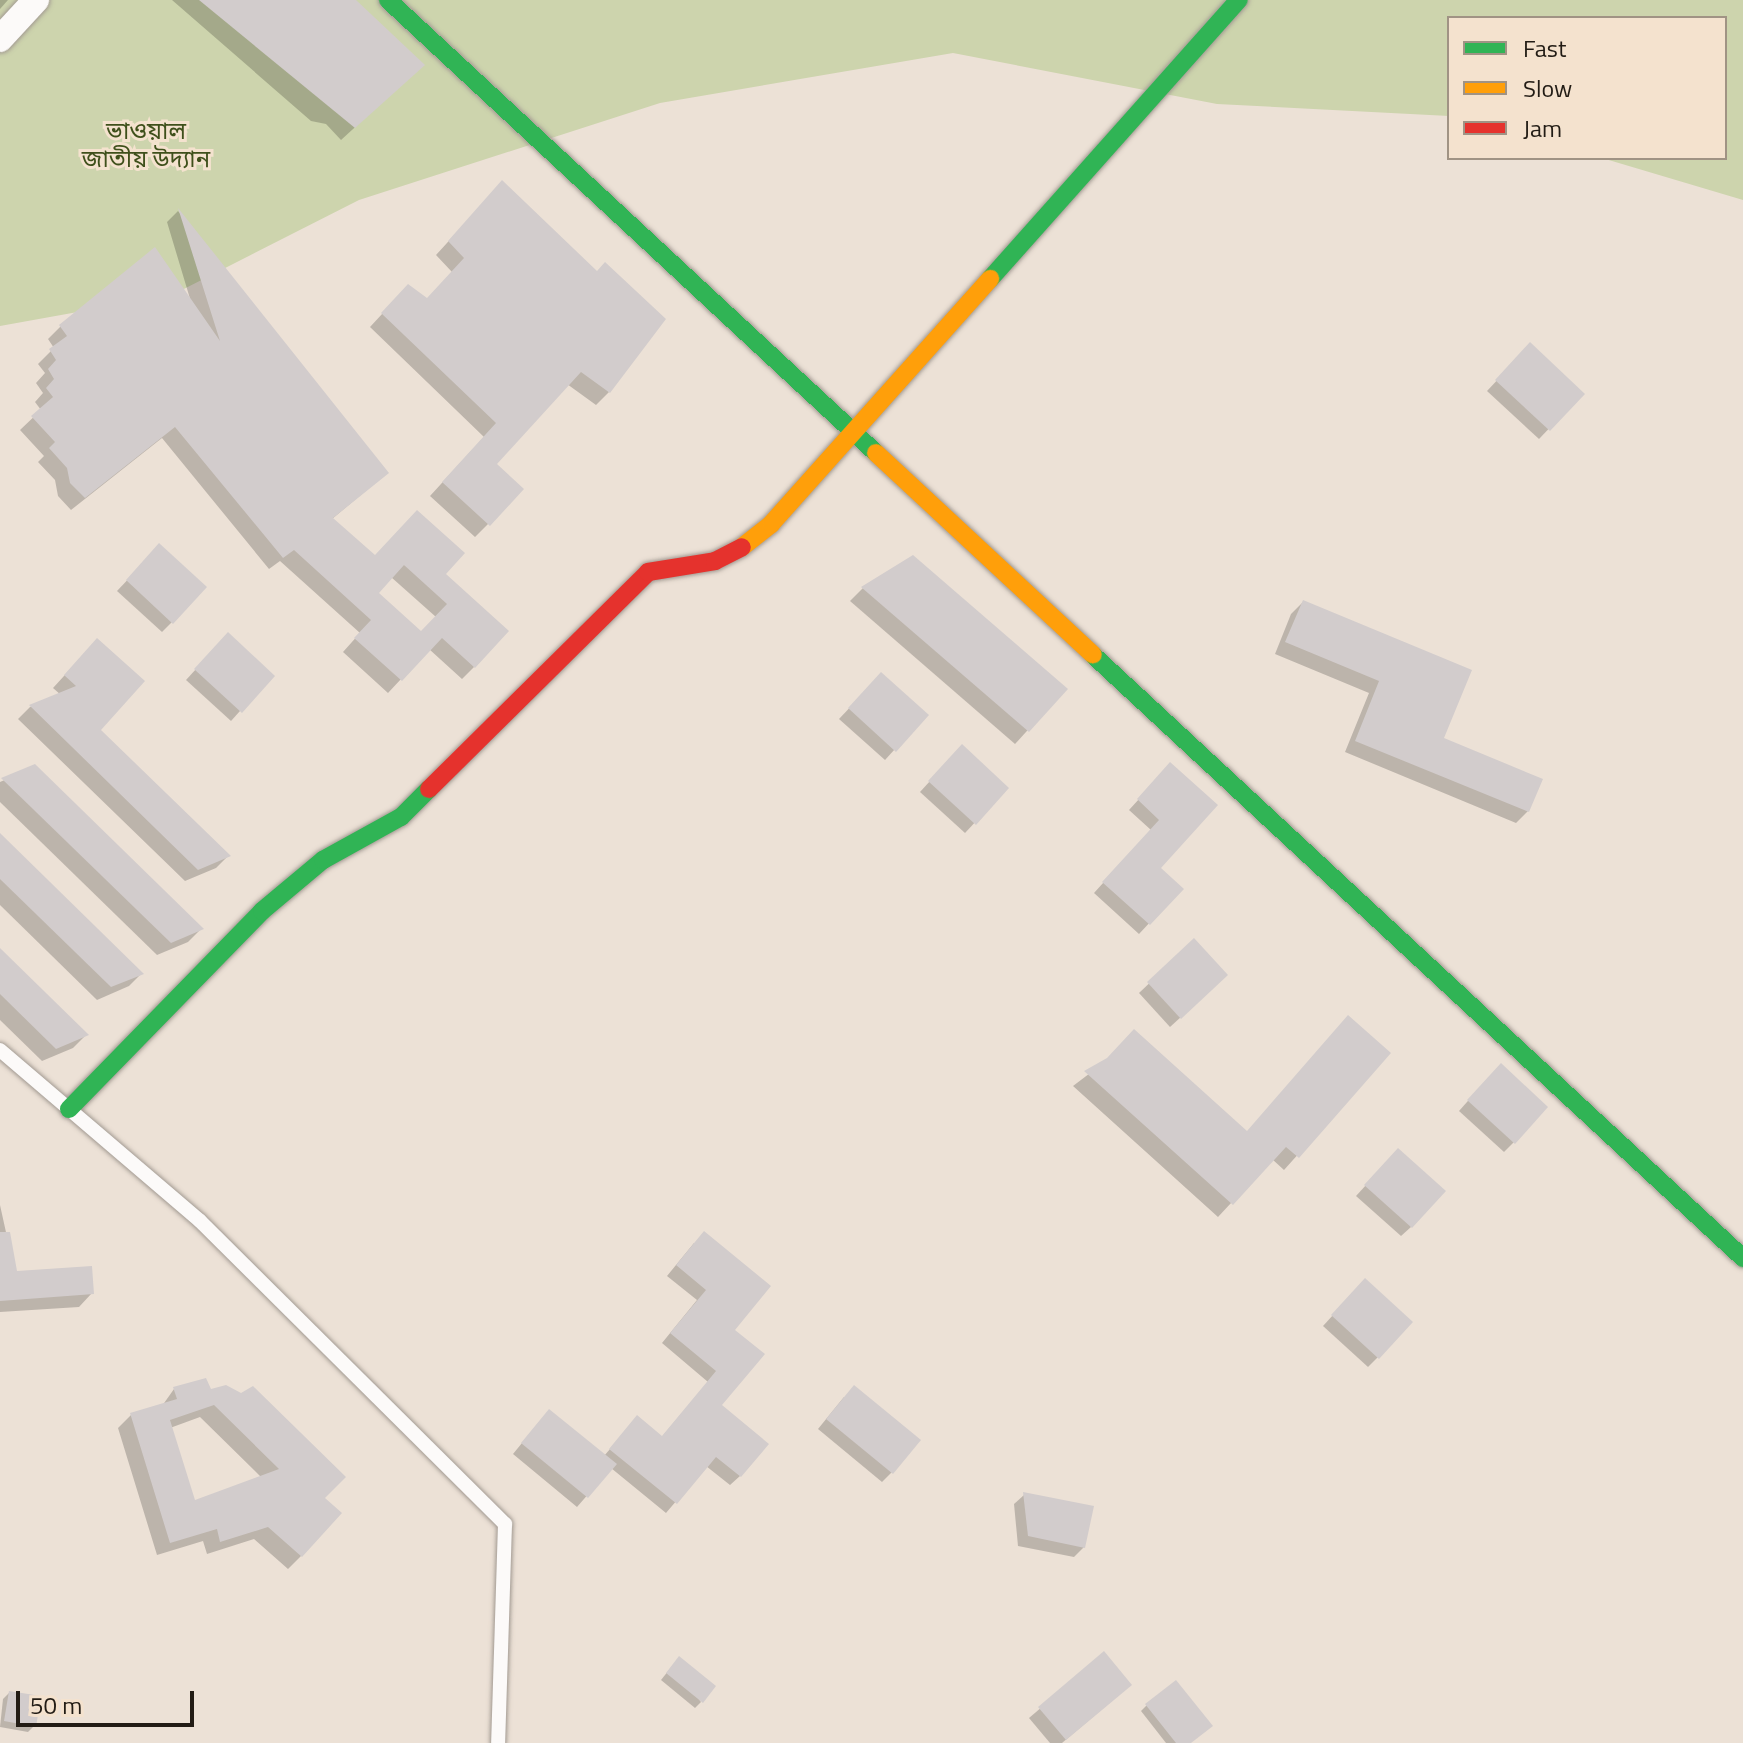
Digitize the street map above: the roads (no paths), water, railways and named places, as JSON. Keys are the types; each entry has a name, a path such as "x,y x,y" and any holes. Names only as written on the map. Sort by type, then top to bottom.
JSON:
{"street":[{"path":"0,39 36,0"},
{"path":"388,0 1743,1258"},
{"path":"69,1109 262,911 323,860 401,817 648,572 715,561 746,545 1239,0"}],"lane":[{"path":"0,1050 200,1221 505,1524 498,1743"}],"park label":[{"name":"ভাওয়াল জাতীয় উদ্যান","path":"146,145"}]}
